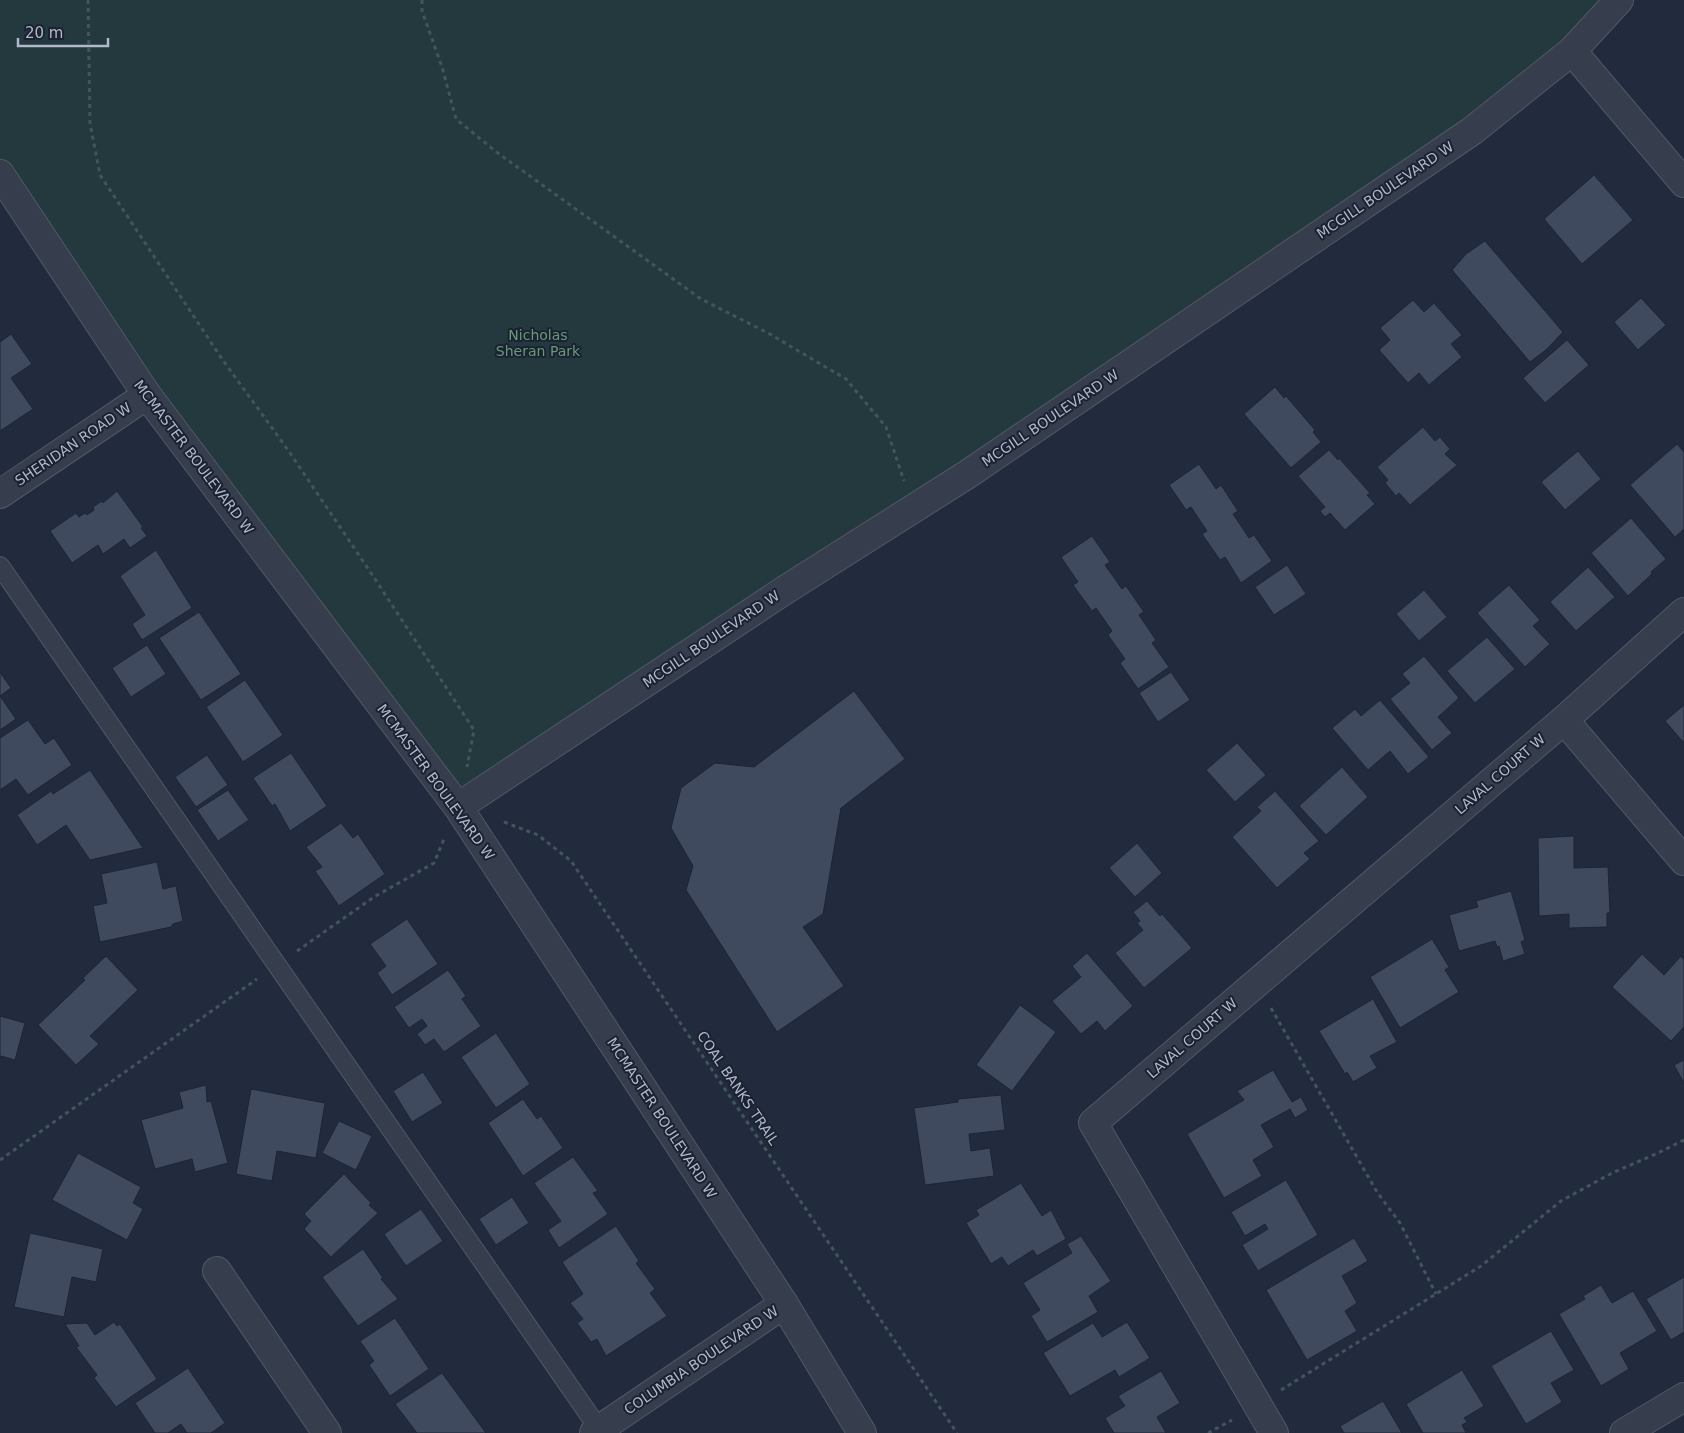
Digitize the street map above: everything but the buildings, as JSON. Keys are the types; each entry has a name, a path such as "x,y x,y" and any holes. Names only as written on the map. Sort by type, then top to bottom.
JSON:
{"street":[{"name":"MCGILL BOULEVARD W","path":"458,807 785,590 984,463 1472,131 1572,51 1620,0"},
{"path":"1572,51 1684,183"},
{"name":"MCMASTER BOULEVARD W","path":"0,174 147,395 458,807 784,1304 862,1433"},
{"name":"SHERIDAN ROAD W","path":"0,494 147,395"},
{"name":"LAVAL COURT W","path":"1274,1433 1093,1123 1564,720 1684,612"},
{"path":"1564,720 1684,861"},
{"path":"217,1271 327,1433"},
{"name":"COLUMBIA BOULEVARD W","path":"597,1431 784,1304"},
{"path":"1624,1433 1684,1397"}],"lane":[{"path":"0,566 597,1431"}],"path":[{"path":"0,1160 374,897 434,863 458,807 474,730 373,576 288,450 222,359 100,175 90,123 88,0"},
{"path":"422,0 422,11 442,67 456,119 494,151 701,300 768,333 846,379 886,428 914,508"},
{"name":"COAL BANKS TRAIL","path":"458,807 538,835 571,861 957,1433"},
{"path":"1268,1003 1377,1192 1400,1223 1436,1294"},
{"path":"1280,1390 1481,1266 1561,1201 1612,1173 1684,1140"},
{"path":"1208,1433 1232,1420"}],"green space":[{"name":"Nicholas Sheran Park","path":"0,0 1618,0 1572,51 458,807 0,174"}]}
